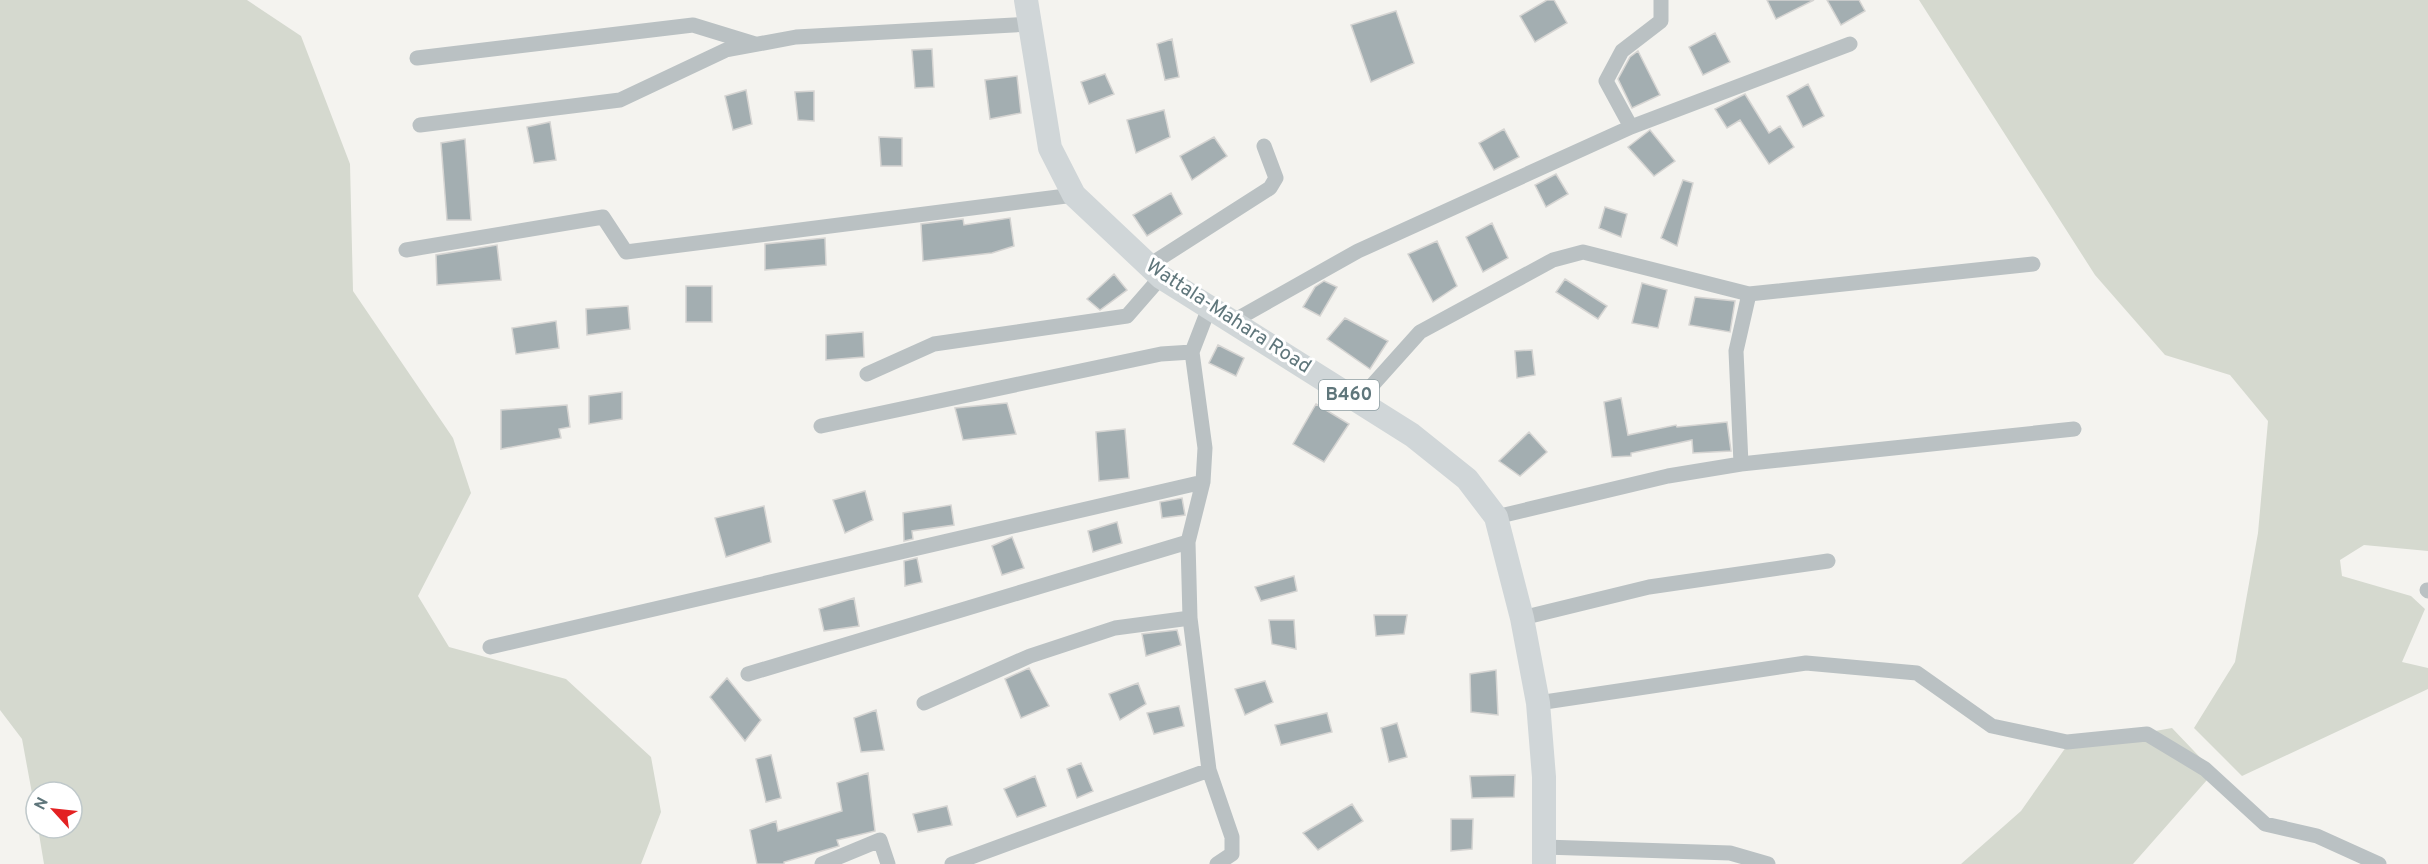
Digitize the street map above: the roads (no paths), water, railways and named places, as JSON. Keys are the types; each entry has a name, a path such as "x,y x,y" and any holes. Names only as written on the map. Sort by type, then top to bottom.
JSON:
{"main road":[{"name":"Wattala-Mahara Road","path":"1026,0 1050,148 1074,195 1155,272 1230,323 1359,400 1412,435 1467,479 1496,517 1522,618 1538,703 1544,777 1544,856"}],"street":[{"path":"1631,127 1606,81 1622,51 1661,21 1661,0"},
{"path":"420,125 620,100 726,50 796,37 1029,24"},
{"path":"417,58 693,25 756,44"},
{"path":"1230,323 1358,252 1631,127 1850,44"},
{"path":"867,374 934,344 1127,316 1155,272 1270,188 1276,178 1264,146"},
{"path":"406,250 603,217 626,252 1074,195"},
{"path":"1359,400 1420,332 1552,260 1583,252 1749,294 2033,264"},
{"path":"1741,464 1736,351 1749,294"},
{"path":"1209,309 1192,352 1205,448 1203,482 1188,542 1190,618 1209,770 1232,837 1232,854 1217,864"},
{"path":"821,426 1161,354 1192,352"},
{"path":"1496,517 1668,476 1741,464 2074,429"},
{"path":"490,647 1203,482"},
{"path":"748,674 1188,542"},
{"path":"1522,618 1649,587 1828,561"},
{"path":"924,703 1030,656 1115,628 1190,618"},
{"path":"1538,703 1806,663 1917,673 1992,726 2067,742 2147,734 2205,769 2265,825 2318,836 2379,864"},
{"path":"952,864 1209,770"},
{"path":"822,864 880,840 888,864"},
{"path":"1544,856 1730,854 1768,864"}]}
